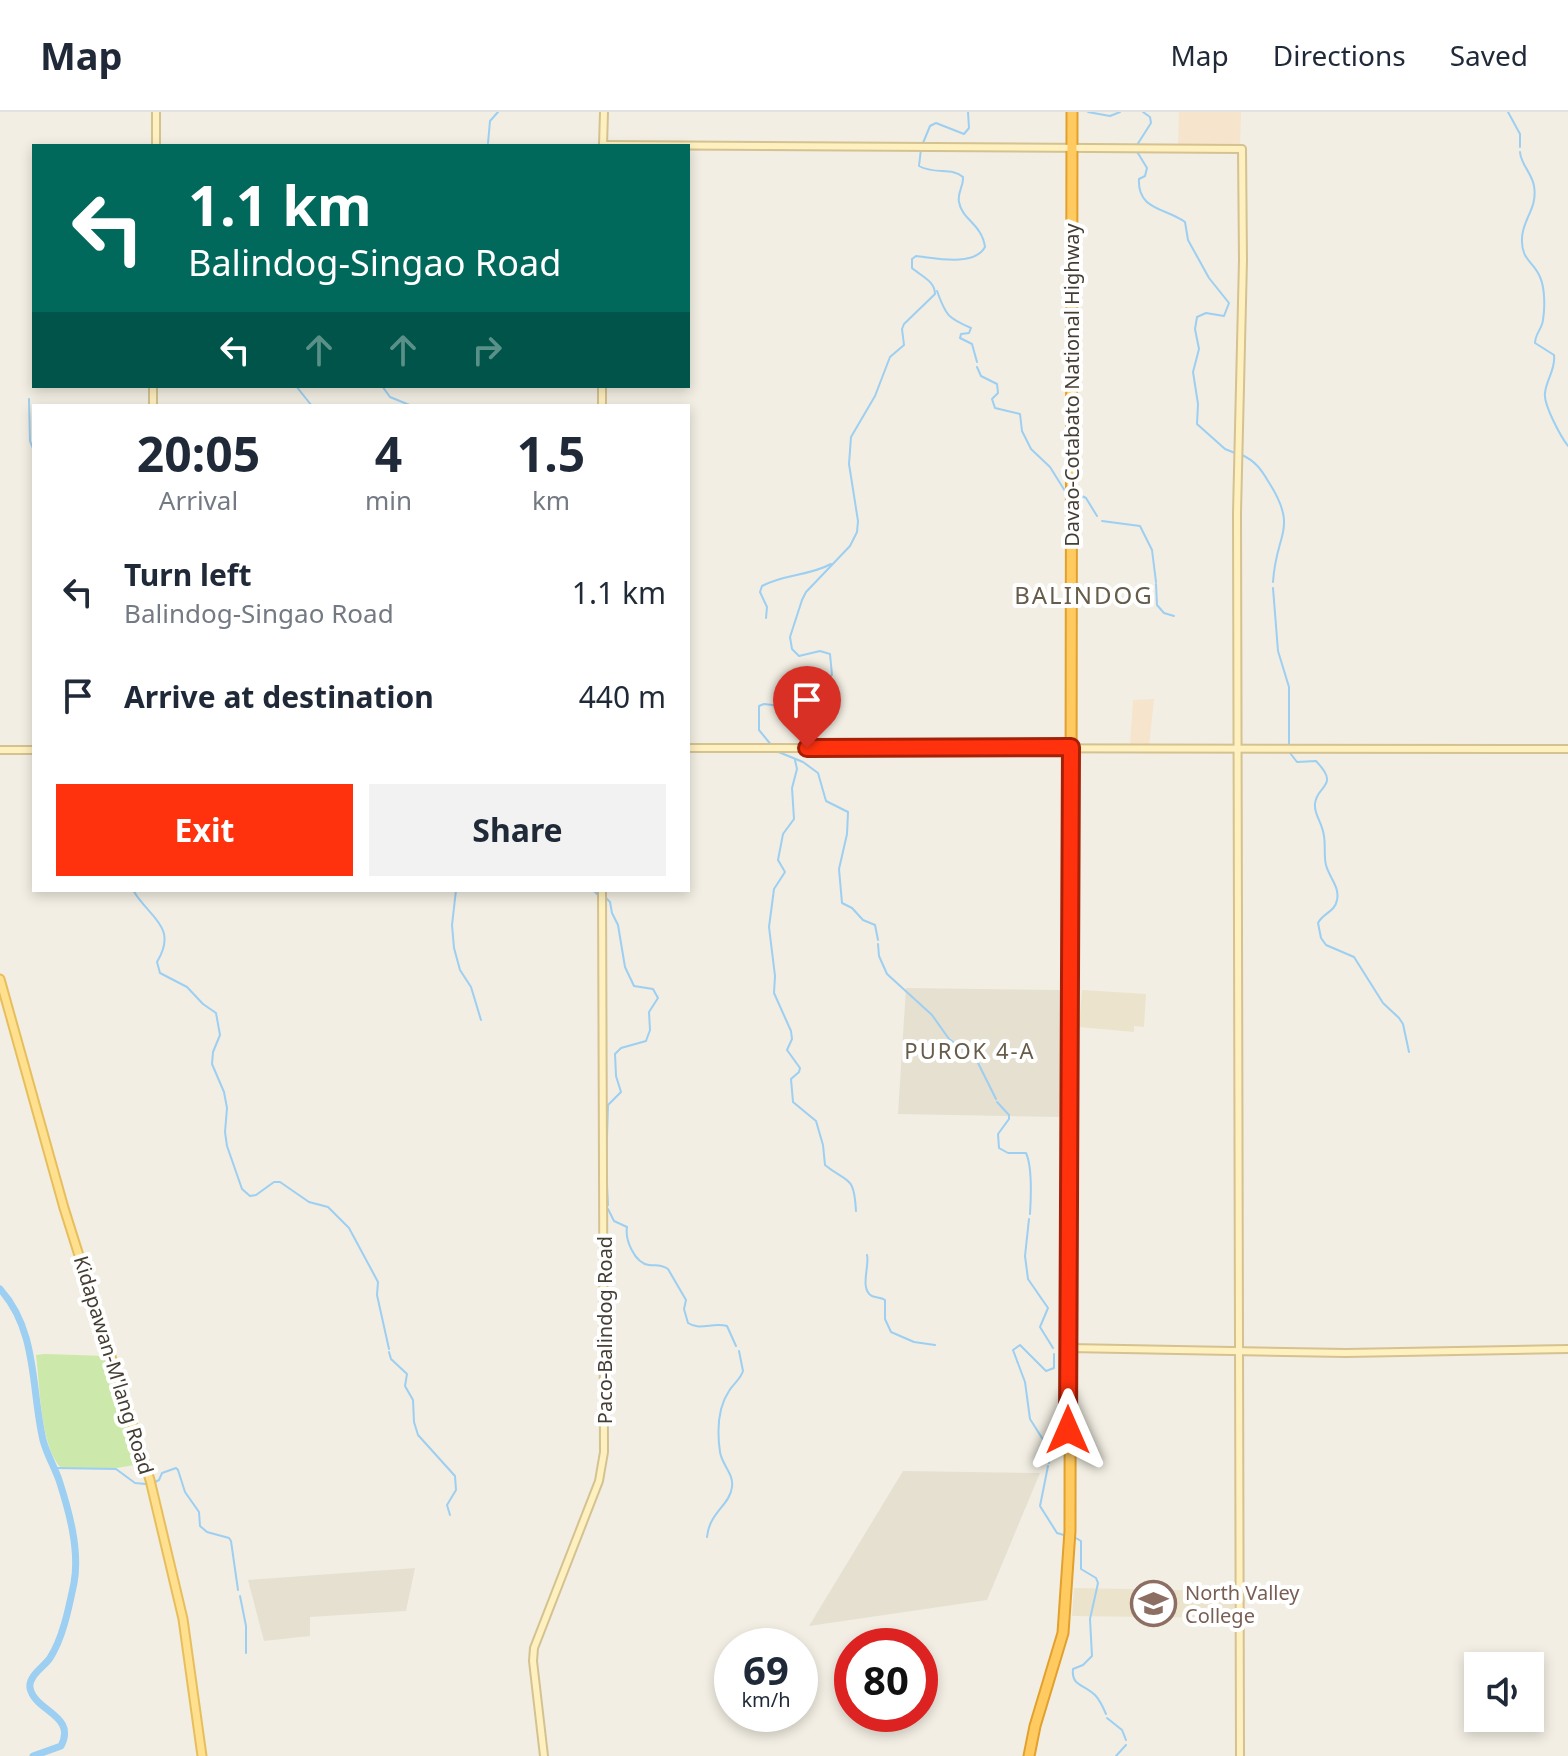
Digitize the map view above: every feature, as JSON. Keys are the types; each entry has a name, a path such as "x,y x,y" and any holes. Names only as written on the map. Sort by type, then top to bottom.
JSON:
{"highway":[{"name":"Davao-Cotabato National Highway","path":"1029,1756 1063,1633 1070,1531 1072,112"}],"main road":[{"name":"Kidapawan-M'lang Road","path":"0,979 64,1208 157,1505 183,1619 202,1756"}],"street":[{"path":"156,112 156,144"},
{"path":"603,144 604,112"},
{"path":"690,146 1242,149 1243,260 1237,513 1240,1756"},
{"path":"690,748 1568,749"},
{"path":"0,750 32,750"},
{"name":"Paco-Balindog Road","path":"544,1756 534,1648 584,1520 603,1461 602,892"},
{"path":"1069,1348 1346,1353 1568,1349"}],"shaded area":[{"path":"1179,112 1241,112 1240,146 1178,145"},
{"path":"1154,699 1149,747 1130,747 1133,700"},
{"path":"906,988 1060,990 1062,1117 898,1114"},
{"path":"1082,990 1146,994 1144,1027 1134,1026 1134,1032 1079,1027"},
{"path":"903,1471 1040,1473 987,1600 809,1626"},
{"path":"415,1568 406,1611 310,1617 310,1636 264,1641 248,1580"},
{"name":"North Valley College","path":"1074,1588 1234,1591 1234,1618 1072,1616"}],"green space":[{"path":"36,1355 106,1356 140,1464 117,1468 61,1468 49,1445 42,1414"}],"waterway":[{"path":"488,143 490,121 498,112"},
{"path":"923,143 930,126 936,123 964,134 969,128 968,112"},
{"path":"1088,112 1110,116 1120,112"},
{"path":"1137,145 1151,123 1150,117 1143,112"},
{"path":"1508,112 1520,134 1520,147"},
{"path":"772,746 759,730 759,706 789,707 832,675 830,654 820,651 799,656 792,649 790,637 806,592 850,546 857,532 849,464 851,437 875,396 890,357 904,345 904,324 935,294 930,282 912,268 912,259 916,256 963,259 980,253 985,247 980,233 961,208 959,198 963,177 954,172 919,166 921,149"},
{"path":"1136,150 1147,168 1145,176 1139,179 1143,197 1154,207 1185,222 1188,240 1209,278 1229,303 1224,316 1206,313 1197,317 1195,329 1199,349 1193,372 1198,404 1197,424 1225,449 1235,453"},
{"path":"1520,152 1533,181 1535,194 1524,226 1522,246 1540,277 1544,292 1543,320 1535,343 1554,355 1545,398 1568,446"},
{"path":"937,291 949,315 971,328 960,338 972,344 977,362"},
{"path":"977,367 981,376 997,384 998,393 992,399 995,408 1020,414 1022,431 1031,449 1050,467 1065,491"},
{"path":"298,388 310,404"},
{"path":"383,388 390,397 407,404"},
{"path":"29,399 32,446"},
{"path":"1242,455 1263,473 1282,510 1283,531 1273,582"},
{"path":"1076,493 1086,498 1097,516"},
{"path":"1102,521 1140,526 1152,550 1156,582"},
{"path":"766,618 767,607 760,592 762,586 831,564"},
{"path":"1156,584 1157,605 1164,613 1174,616"},
{"path":"1273,588 1278,651 1289,687 1289,746"},
{"path":"776,751 803,762 818,773 826,801 848,812 847,834 839,869 842,903 852,908 863,920 875,925 878,940"},
{"path":"1290,753 1297,762 1316,761 1327,776 1315,807 1323,833 1326,865 1338,895 1334,907 1318,923 1321,938 1326,945 1354,957 1383,1003 1403,1024 1409,1052"},
{"path":"795,760 797,769 792,788 794,819 783,834 778,860 785,872 774,889 769,927 774,993 791,1031 792,1039 787,1050 800,1068 791,1079 793,1102 816,1121 825,1165 851,1185 856,1211"},
{"path":"134,892 163,931 163,950 157,962 160,973 187,987 216,1013 220,1035 212,1064 224,1092 227,1146 242,1189 250,1196 256,1195 274,1182 280,1182 309,1202 328,1207 349,1228 378,1282 377,1295 389,1349"},
{"path":"456,892 452,925 454,948 481,1020"},
{"path":"595,892 599,896"},
{"path":"605,897 610,902 618,925 625,967 634,986 653,989 658,998 649,1012 650,1030 646,1041 621,1048 615,1054 616,1076 621,1092 608,1105 608,1205"},
{"path":"878,944 879,956 887,974 932,1015 949,1039 976,1059 996,1099"},
{"path":"997,1102 1009,1115 998,1134 999,1148 1008,1153 1026,1153 1028,1159 1030,1214"},
{"path":"608,1209 614,1221 627,1227 629,1244 639,1260 668,1269 686,1300 684,1309 688,1323 727,1326 736,1346"},
{"path":"1029,1219 1025,1256 1028,1279 1048,1308 1040,1327 1053,1348"},
{"path":"867,1255 866,1288 872,1296 885,1300 885,1319 891,1332 914,1342 935,1345"},
{"path":"0,1289 12,1305 27,1342 43,1440 59,1480 76,1557 74,1583 62,1632 55,1650 30,1684 33,1696 60,1720 64,1736 61,1746 33,1756"},
{"path":"1049,1463 1049,1449 1030,1419 1025,1382 1013,1350 1020,1345 1046,1371 1054,1368 1054,1354"},
{"path":"707,1537 711,1522 728,1499 732,1487 720,1452 718,1428 725,1398 743,1371 739,1351"},
{"path":"389,1352 391,1359 407,1374 405,1386 413,1400 418,1435 455,1476 456,1490 447,1505 450,1515"},
{"path":"1048,1466 1040,1506 1057,1533 1067,1536"},
{"path":"54,1468 116,1469 135,1483 146,1484"},
{"path":"155,1482 162,1473 178,1470 185,1492 199,1512 200,1526 231,1541 238,1590"},
{"path":"1074,1537 1081,1541 1081,1569 1096,1578 1098,1583 1090,1619 1092,1656 1073,1669 1073,1675 1076,1682 1097,1697 1106,1714"},
{"path":"240,1596 246,1626 246,1653"},
{"path":"1107,1718 1122,1730 1126,1740"},
{"path":"1116,1756 1126,1745"}],"place":[{"name":"North Valley College","path":"1154,1603"}],"district":[{"name":"BALINDOG","path":"1084,594"},
{"name":"PUROK 4-A","path":"970,1050"}],"route":[{"path":"807,748 1071,747 1068,1430"}]}
